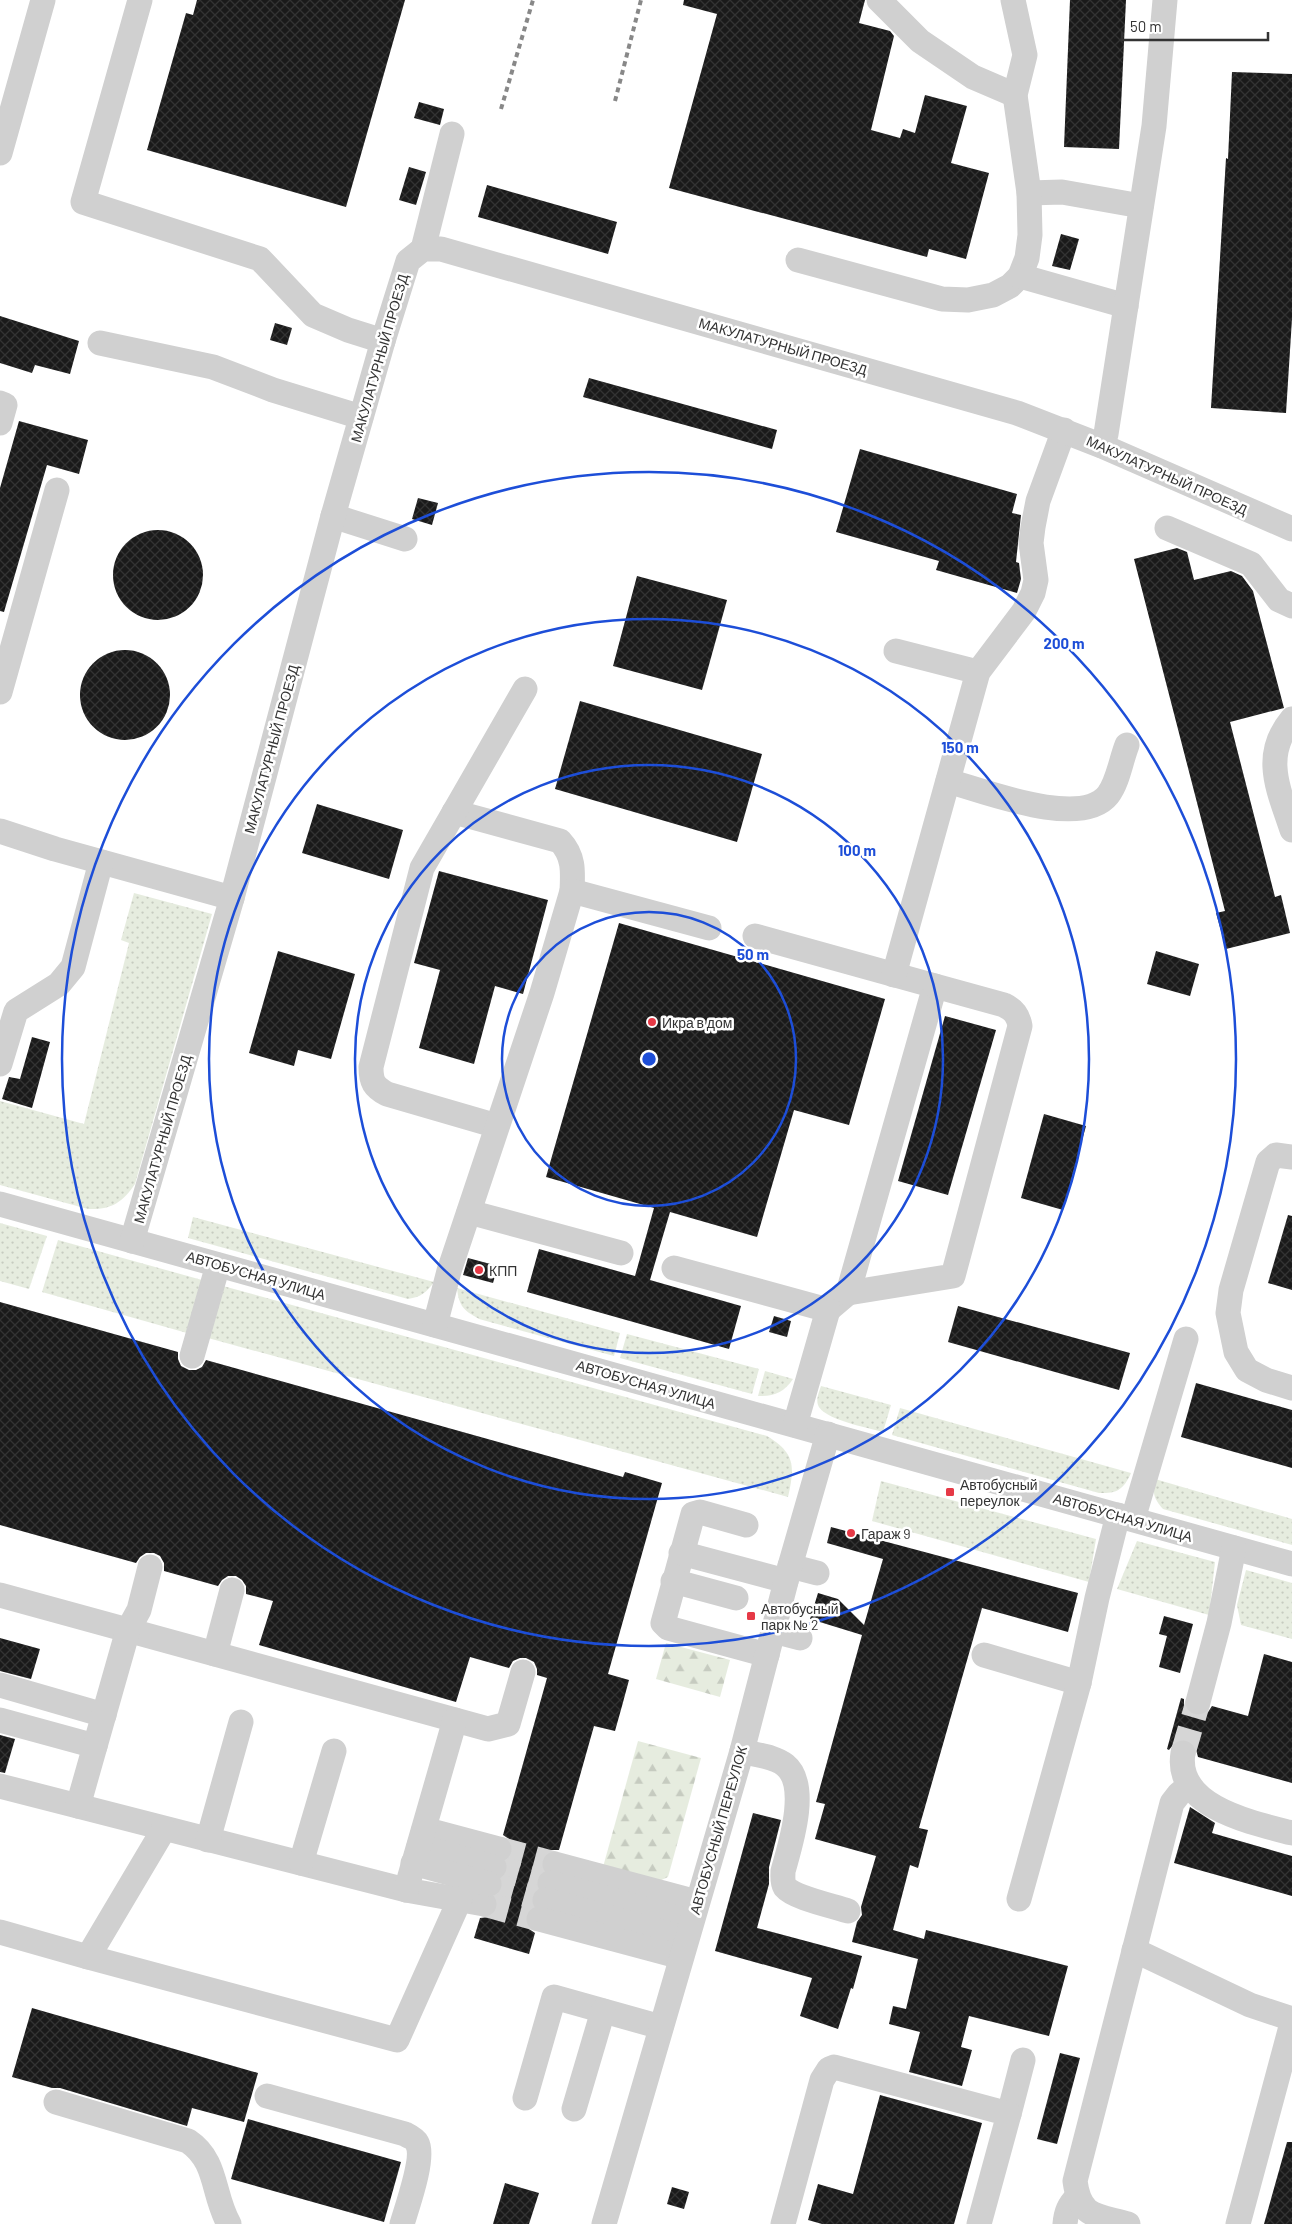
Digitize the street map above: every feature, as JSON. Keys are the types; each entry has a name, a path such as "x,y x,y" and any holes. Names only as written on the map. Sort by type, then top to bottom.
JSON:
{"street":[{"path":"0,153 43,0"},
{"path":"140,0 83,202 260,259 313,315 348,330 383,341"},
{"path":"880,0 920,41 973,77 1015,95"},
{"path":"798,260 942,299 968,300 992,295 1010,286 1020,276 1027,258 1030,235 1028,192 1015,95 1025,55 1013,0"},
{"path":"1102,446 1106,434 1154,126 1164,0"},
{"path":"424,249 452,134"},
{"path":"1028,192 1062,192 1141,206"},
{"name":"МАКУЛАТУРНЫЙ ПРОЕЗД","path":"132,1241 232,898 333,516 383,341 408,261 424,249 441,249 1018,413 1102,446 1292,529"},
{"path":"1020,276 1126,306"},
{"path":"100,342 213,367 273,390 361,417"},
{"path":"0,403 5,405 0,423"},
{"path":"894,975 978,672 1024,610 1032,593 1036,580 1031,543 1032,527 1038,500 1064,430"},
{"path":"0,692 57,490"},
{"path":"333,516 404,538"},
{"path":"1167,528 1251,564 1279,600 1292,606"},
{"path":"896,651 978,672"},
{"path":"497,1126 387,1094 376,1088 371,1080 372,1060 422,868 525,689"},
{"path":"1292,719 1281,732 1274,756 1275,779 1292,830"},
{"path":"948,781 1046,808 1069,810 1085,808 1099,803 1108,795 1127,745"},
{"path":"434,1325 449,1270 542,993 572,891 572,864 568,850 560,841 454,812"},
{"path":"0,831 55,850 232,898"},
{"path":"0,1064 16,1011 58,984 73,967 101,862"},
{"path":"572,891 709,928"},
{"path":"755,936 1004,1005 1013,1010 1018,1017 1020,1026 953,1276 848,1293 828,1310 795,1425"},
{"path":"848,1293 935,986"},
{"path":"1292,1157 1276,1155 1268,1162 1231,1290 1228,1313 1236,1352 1248,1370 1266,1380 1292,1388"},
{"name":"АВТОБУСНАЯ УЛИЦА","path":"0,1204 1292,1564"},
{"path":"469,1212 621,1253"},
{"path":"192,1356 218,1265"},
{"path":"674,1268 828,1310"},
{"path":"1019,1899 1079,1683 1097,1598 1186,1339"},
{"name":"АВТОБУСНЫЙ ПЕРЕУЛОК","path":"604,2224 742,1751 788,1574 828,1434"},
{"path":"746,1525 696,1512 691,1516 663,1623 668,1628 770,1643 800,1638"},
{"path":"1198,1702 1219,1623 1234,1548"},
{"path":"681,1553 788,1574 817,1573"},
{"path":"78,1806 128,1630 139,1610 150,1567"},
{"path":"674,1581 736,1598"},
{"path":"215,1654 232,1590"},
{"path":"0,1595 488,1729 508,1724 523,1672"},
{"path":"984,1655 1079,1683"},
{"path":"0,1685 100,1730"},
{"path":"0,1702 100,1730"},
{"path":"0,1720 100,1730"},
{"path":"406,1890 455,1720"},
{"path":"208,1840 242,1722"},
{"path":"301,1863 334,1751"},
{"path":"742,1751 781,1762 794,1777 797,1819 783,1871 783,1884 798,1895 848,1910"},
{"path":"1183,1753 1181,1765 1183,1775 1189,1786 1209,1803 1232,1816 1292,1833"},
{"path":"0,1786 406,1890 485,1881"},
{"path":"1128,2224 1096,2215 1083,2208 1077,2197 1075,2181 1172,1803 1189,1786"},
{"path":"88,1957 164,1828"},
{"path":"419,1846 485,1881"},
{"path":"419,1846 485,1881"},
{"path":"0,1932 397,2040 485,1881"},
{"path":"689,1930 547,1891 689,1930"},
{"path":"1134,1950 1250,2005 1292,2019"},
{"path":"525,2098 554,1997 661,2027"},
{"path":"574,2109 603,2011"},
{"path":"1238,2224 1292,2023"},
{"path":"979,2224 1024,2060"},
{"path":"783,2224 822,2080 829,2070 841,2068 1009,2114"},
{"path":"267,2096 404,2134 412,2138 417,2143 418,2160 402,2224"},
{"path":"56,2102 188,2141 198,2148 207,2158 218,2202 229,2224"},
{"path":"1065,2224 1066,2213 1070,2204 1077,2197"}],"green space":[{"path":"134,893 212,914 135,1184 120,1201 110,1207 96,1209 88,1209 0,1185 0,1101 84,1124 129,943 121,940"},
{"path":"193,1217 434,1282 423,1294 408,1299 188,1238"},
{"path":"0,1223 47,1236 29,1289 0,1281"},
{"path":"58,1240 202,1280 187,1333 42,1292"},
{"path":"223,1286 767,1436 783,1448 791,1461 792,1477 788,1497 208,1338"},
{"path":"457,1288 620,1333 614,1356 479,1319 463,1307"},
{"path":"627,1334 759,1369 752,1394 620,1358"},
{"path":"765,1371 793,1379 778,1393 769,1396 758,1396"},
{"path":"821,1386 891,1405 883,1432 837,1419 821,1410 817,1400"},
{"path":"900,1408 1131,1473 1123,1487 1111,1493 1099,1493 892,1435"},
{"path":"1155,1479 1292,1519 1292,1545 1163,1509 1155,1496"},
{"path":"881,1481 1096,1539 1089,1582 872,1521"},
{"path":"1137,1541 1215,1562 1209,1615 1117,1589"},
{"path":"1246,1570 1292,1583 1292,1639 1241,1625 1237,1605"},
{"path":"666,1643 730,1660 720,1697 656,1679"},
{"path":"638,1741 701,1758 668,1877 657,1882 603,1867"}],"building":[{"path":"197,0 405,0 346,207 147,150 186,13 193,15"},
{"path":"684,0 865,0 859,23 890,31 894,36 871,130 900,138 903,129 915,133 925,95 967,106 951,163 989,173 966,259 929,249 927,257 669,188 717,14 683,5"},
{"path":"1070,0 1126,0 1119,149 1064,147"},
{"path":"1232,72 1292,74 1292,319 1286,413 1211,408"},
{"path":"419,102 444,109 440,125 414,118"},
{"path":"409,167 426,172 416,205 399,200"},
{"path":"487,185 617,222 608,254 478,217"},
{"path":"1061,234 1079,239 1070,270 1052,266"},
{"path":"0,316 79,341 70,374 35,365 32,373 0,363"},
{"path":"275,323 292,328 287,345 270,340"},
{"path":"589,378 777,430 772,449 583,397"},
{"path":"19,421 88,440 79,474 47,465 4,612 0,611 0,488"},
{"path":"860,449 1017,494 1012,513 1021,515 1016,562 1019,563 1021,579 1017,593 936,570 939,561 836,532"},
{"path":"418,498 438,503 432,525 412,519"},
{"path":"158,530 175,533 190,543 200,558 203,575 200,592 190,607 175,617 158,620 141,617 126,607 116,592 113,575 116,558 126,543 141,533"},
{"path":"1177,548 1187,552 1194,580 1231,571 1242,576 1253,591 1284,708 1230,722 1275,897 1281,895 1290,933 1226,949 1216,913 1225,911 1134,559"},
{"path":"637,576 727,600 702,690 613,666"},
{"path":"125,650 142,653 157,663 167,678 170,695 167,712 157,727 142,737 125,740 108,737 93,727 83,712 80,695 83,678 93,663 108,653"},
{"path":"580,701 762,754 737,842 555,789"},
{"path":"317,804 403,830 389,879 302,853"},
{"path":"439,871 548,900 523,994 495,986 474,1064 419,1048 440,970 414,963"},
{"path":"619,923 885,999 849,1125 794,1110 757,1237 670,1212 650,1280 741,1306 729,1349 527,1292 539,1249 635,1276 654,1208 546,1177"},
{"path":"278,951 355,974 331,1059 298,1050 294,1066 249,1053"},
{"path":"1156,951 1199,964 1190,996 1147,984"},
{"path":"945,1016 996,1030 948,1195 898,1181"},
{"path":"32,1037 50,1042 32,1108 2,1099 9,1077 20,1079"},
{"path":"1044,1114 1086,1126 1063,1210 1021,1198"},
{"path":"1288,1215 1292,1216 1292,1290 1268,1283"},
{"name":"КПП","path":"468,1258 498,1266 493,1283 463,1275"},
{"path":"0,1302 178,1352 181,1366 189,1370 196,1370 202,1367 206,1360 623,1477 625,1472 662,1483 608,1674 629,1680 615,1731 594,1726 559,1850 551,1850 541,1860 543,1871 536,1879 537,1888 531,1896 533,1907 525,1916 525,1923 535,1933 529,1954 474,1938 480,1918 489,1917 495,1913 498,1907 496,1896 503,1888 502,1879 508,1870 506,1861 513,1852 513,1846 509,1839 503,1835 547,1678 537,1675 534,1662 526,1658 513,1661 509,1668 470,1657 456,1702 259,1645 273,1601 246,1594 246,1586 236,1576 228,1576 218,1586 164,1571 164,1563 160,1556 154,1553 146,1553 136,1563 0,1525"},
{"path":"958,1306 1130,1353 1119,1390 948,1342"},
{"path":"774,1316 791,1321 787,1337 769,1332"},
{"path":"1196,1383 1292,1410 1292,1468 1181,1437"},
{"path":"831,1527 1078,1593 1068,1632 982,1608 919,1828 928,1830 918,1868 910,1865 893,1930 924,1939 926,1930 1068,1966 1049,2036 969,2016 961,2047 972,2050 962,2086 909,2072 920,2032 889,2024 893,2006 906,2009 918,1959 852,1942 857,1922 862,1915 861,1907 876,1856 815,1839 825,1804 816,1802 862,1635 810,1619 818,1593 838,1599 864,1625 883,1559 827,1543"},
{"path":"1164,1616 1193,1624 1180,1673 1159,1667 1167,1636 1159,1634"},
{"path":"0,1638 40,1649 31,1679 0,1671"},
{"path":"1264,1654 1292,1662 1292,1783 1198,1757 1195,1746 1189,1740 1176,1741 1169,1750 1167,1749 1181,1698 1184,1699 1184,1705 1188,1712 1194,1716 1202,1716 1212,1706 1248,1716"},
{"path":"0,1735 15,1739 5,1773 0,1772"},
{"path":"1190,1807 1215,1823 1212,1833 1292,1856 1292,1896 1174,1863"},
{"path":"753,1813 781,1820 769,1867 769,1884 757,1928 862,1956 853,1989 851,1988 838,2029 800,2016 812,1978 715,1951"},
{"path":"32,2008 258,2073 244,2122 192,2108 187,2126 60,2088 52,2088 12,2077"},
{"path":"1060,2053 1080,2058 1057,2144 1037,2139"},
{"path":"880,2095 982,2123 954,2224 822,2224 808,2220 818,2184 853,2194"},
{"path":"248,2119 401,2162 384,2222 231,2179"},
{"path":"1287,2142 1292,2142 1292,2224 1264,2224"},
{"path":"505,2183 539,2193 529,2224 493,2224"},
{"path":"672,2187 689,2192 684,2209 667,2204"}],"tunnel":[{"path":"1183,1753 1198,1702"},
{"path":"499,1849 555,1864"},
{"path":"494,1867 550,1883"},
{"path":"489,1884 545,1900"},
{"path":"484,1904 539,1919"}],"railway":[{"path":"501,109 533,0"},
{"path":"615,101 641,0"}],"place":[{"name":"Икра в дом","path":"652,1022"},
{"name":"КПП","path":"479,1270"},
{"name":"Автобусный переулок","path":"950,1492"},
{"name":"Гараж 9","path":"851,1533"},
{"name":"Автобусный парк № 2","path":"751,1616"}]}
